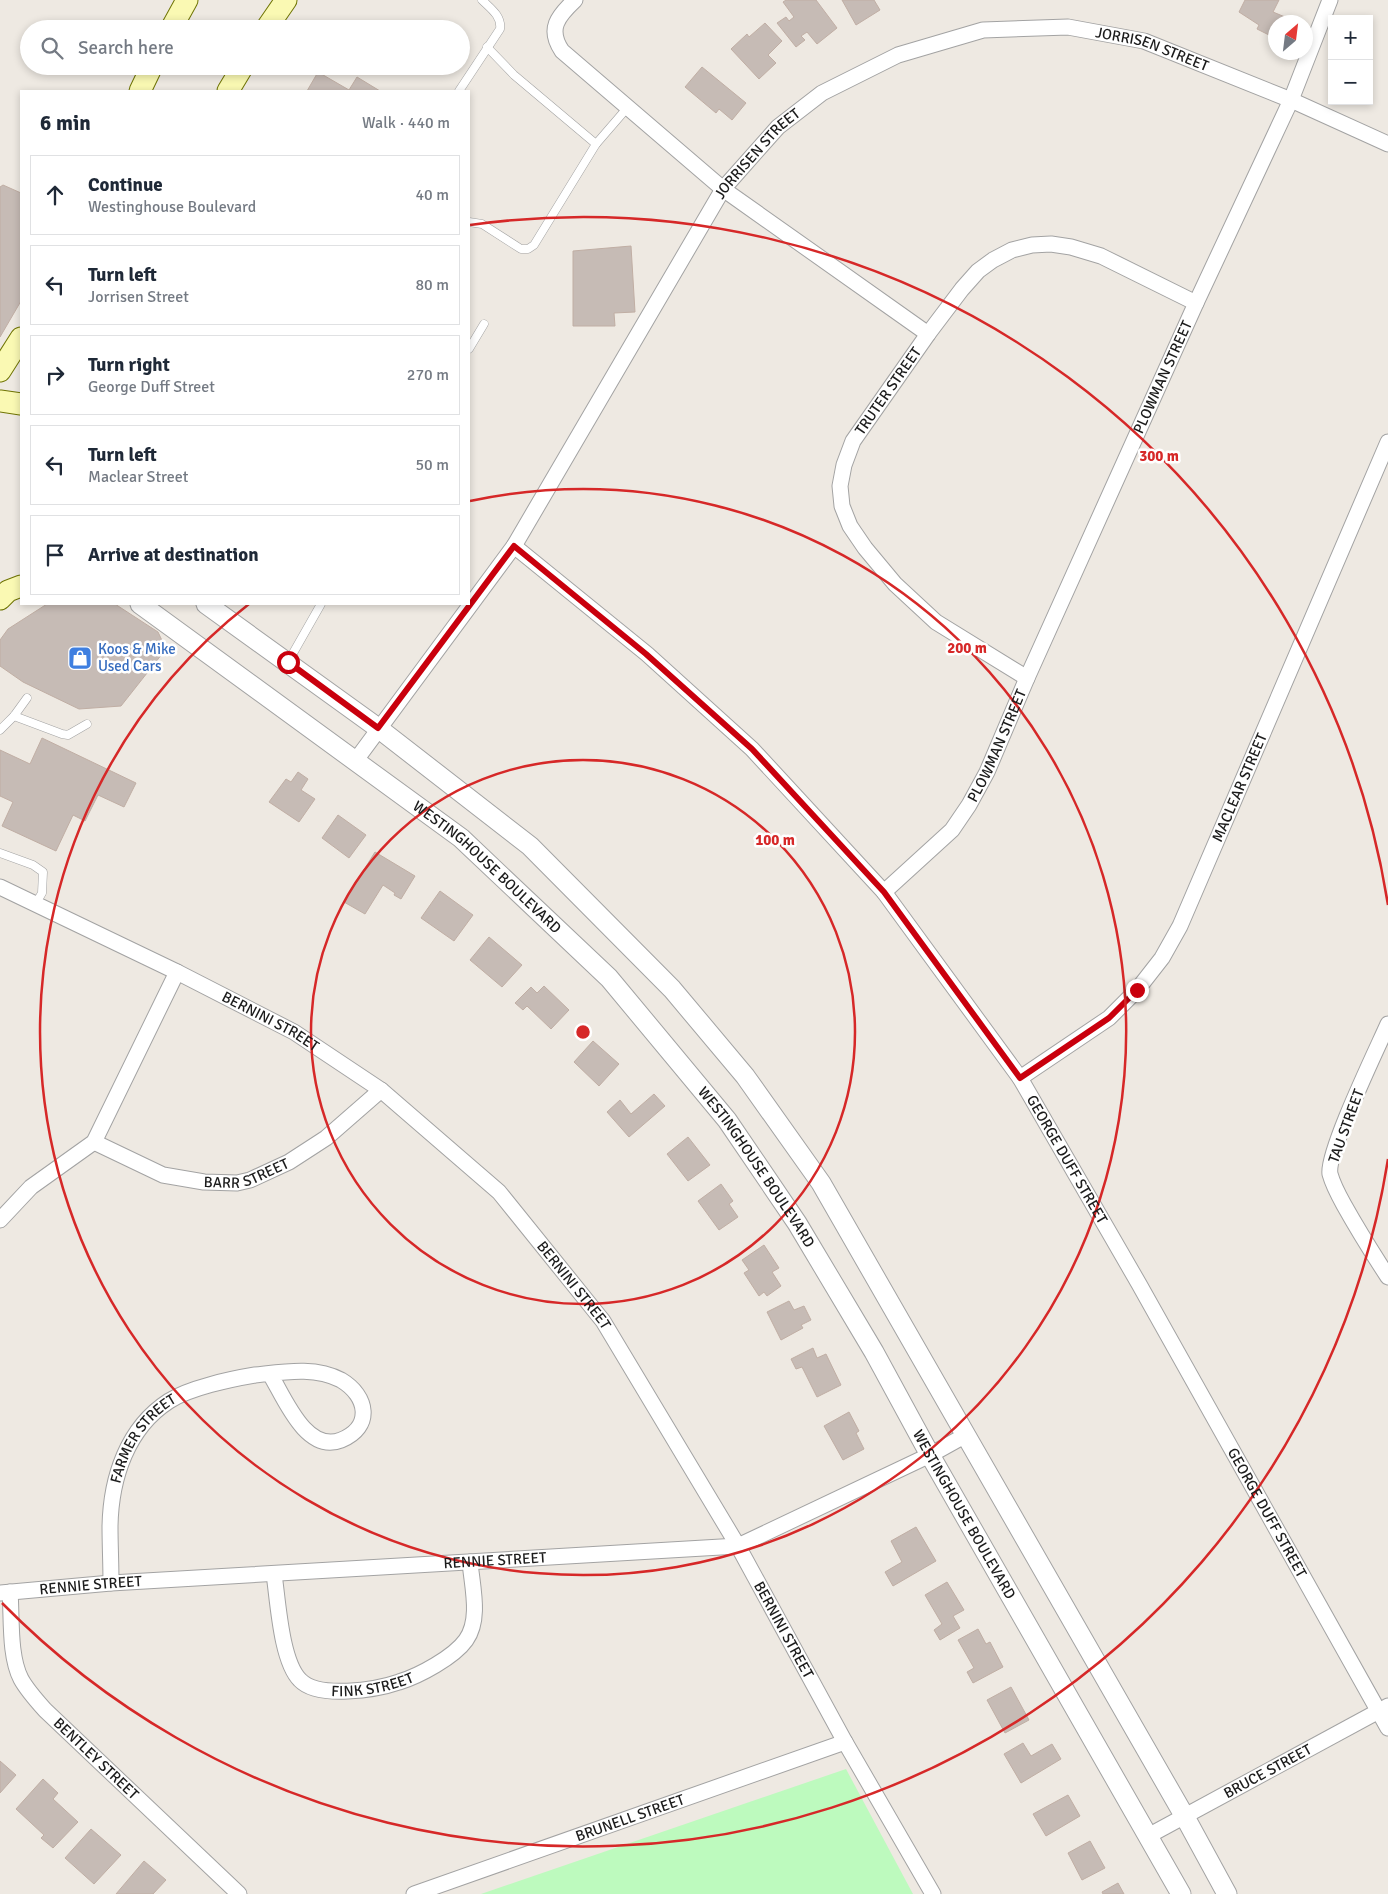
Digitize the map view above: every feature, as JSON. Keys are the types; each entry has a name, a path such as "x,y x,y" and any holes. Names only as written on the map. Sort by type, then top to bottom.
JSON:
{"main road":[{"path":"176,20 187,0"},
{"path":"272,20 286,0"},
{"path":"140,90 148,75"},
{"path":"229,90 238,75"},
{"path":"0,371 20,340"},
{"path":"0,401 20,404"},
{"path":"0,589 20,586"},
{"path":"0,599 8,591 20,586"}],"street":[{"path":"574,0 558,18 554,30 556,42 562,51 723,189 928,334"},
{"name":"PLOWMAN STREET","path":"884,892 952,830 970,805 987,772 1027,678 1196,303 1291,100 1330,0"},
{"name":"JORRISEN STREET","path":"470,605 514,546 723,189 778,128 822,93 898,56 983,30 1068,28 1144,41 1291,100 1388,144"},
{"name":"TRUTER STREET","path":"1027,678 936,622 895,584 864,548 850,526 842,506 840,486 844,465 853,441 962,289 978,271 1012,250 1032,245 1051,244 1071,247 1102,256 1196,303"},
{"name":"MACLEAR STREET","path":"1020,1078 1109,1018 1137,990 1162,958 1184,917 1388,442"},
{"name":"GEORGE DUFF STREET","path":"514,546 646,654 752,749 884,892 1020,1078 1383,1708 1388,1728"},
{"name":"WESTINGHOUSE BOULEVARD","path":"141,605 461,838 609,978 727,1120 797,1223 874,1352 930,1455 1181,1894"},
{"path":"207,605 378,728 530,846 672,989 745,1076 821,1183 1228,1894"},
{"name":"JORRISEN STREET","path":"356,760 470,605"},
{"name":"BERNINI STREET","path":"0,887 177,972 294,1032 381,1090 499,1192 603,1321 738,1546 845,1742 933,1894"},
{"path":"0,1220 31,1187 94,1142 177,972"},
{"name":"TAU STREET","path":"1388,1024 1346,1120 1332,1156 1330,1172 1337,1193 1388,1278"},
{"name":"BARR STREET","path":"94,1142 163,1175 204,1182 238,1183 250,1180 290,1162 326,1138 381,1090"},
{"name":"FARMER STREET","path":"111,1583 110,1524 116,1480 124,1452 143,1423 169,1400 234,1378 270,1374 300,1371 326,1374 340,1380 353,1390 362,1403 364,1410 358,1428 352,1434 336,1442 326,1442 309,1434 295,1416 270,1374"},
{"name":"RENNIE STREET","path":"5,1593 111,1583 738,1546 930,1455 966,1435"},
{"name":"FINK STREET","path":"274,1574 281,1628 288,1657 297,1677 301,1682 312,1687 328,1691 363,1690 399,1682 425,1670 451,1655 466,1641 471,1631 474,1616 470,1562"},
{"name":"BENTLEY STREET","path":"5,1593 14,1654 20,1677 29,1691 45,1710 238,1894"},
{"name":"BRUCE STREET","path":"1148,1836 1383,1708"},
{"name":"BRUNELL STREET","path":"414,1894 845,1742"}],"lane":[{"path":"470,73 500,29 501,23 498,17 482,0"},
{"path":"486,48 514,75 596,144"},
{"path":"460,90 469,75"},
{"path":"470,222 482,224 521,249 528,249 534,245 596,144 628,107"},
{"path":"470,346 484,324"},
{"path":"288,662 320,605"},
{"path":"0,730 14,716 27,698"},
{"path":"14,716 68,735 87,724"},
{"path":"0,853 33,865 43,872 42,893 36,903"}],"green space":[{"path":"846,1769 913,1894 481,1894"}],"building":[{"path":"786,0 816,0 837,28 817,44 807,32 801,36 805,40 796,47 777,23 786,17 789,21 794,17 783,2"},
{"path":"842,0 874,0 880,10 856,25"},
{"path":"1245,0 1279,0 1273,12 1280,15 1268,15 1268,34 1257,29 1259,25 1239,12"},
{"path":"765,23 782,41 768,55 776,63 759,79 731,49 747,34 749,37"},
{"path":"702,67 746,103 732,120 719,109 716,113 685,87"},
{"path":"316,75 323,75 349,90 308,90"},
{"path":"357,77 378,90 349,90"},
{"path":"3,185 20,193 20,303 0,337 0,187"},
{"path":"631,246 635,312 614,313 615,326 573,326 573,251"},
{"name":"Koos & Mike Used Cars","path":"45,605 117,605 158,632 166,649 121,706 79,709 23,682 0,666 0,640 8,629"},
{"path":"42,738 136,783 124,807 98,795 85,821 73,815 56,851 2,826 13,802 0,796 0,750 30,764"},
{"path":"298,772 308,779 301,790 315,799 299,822 269,802 286,779 291,782"},
{"path":"338,815 366,835 349,858 322,838"},
{"path":"375,852 415,876 401,899 383,885 365,914 344,902"},
{"path":"440,891 473,915 454,941 421,918"},
{"path":"489,937 522,965 502,987 470,960"},
{"path":"544,986 569,1010 551,1029 527,1006 523,1010 515,1003 531,987 537,993"},
{"path":"593,1041 619,1064 599,1086 574,1062"},
{"path":"654,1094 665,1106 629,1137 607,1112 620,1100 631,1114"},
{"path":"688,1137 710,1165 688,1181 667,1154"},
{"path":"721,1184 733,1201 729,1204 738,1217 719,1230 698,1201"},
{"path":"764,1245 779,1268 772,1272 781,1286 767,1296 764,1292 759,1296 744,1273 749,1270 742,1260"},
{"path":"789,1301 794,1310 804,1306 811,1320 801,1325 803,1328 781,1340 767,1312"},
{"path":"813,1348 817,1358 826,1354 841,1385 817,1397 802,1367 796,1369 791,1359"},
{"path":"849,1412 859,1431 856,1433 864,1449 843,1460 824,1426"},
{"path":"916,1527 936,1561 893,1586 885,1572 902,1562 891,1541"},
{"path":"947,1582 964,1610 953,1616 960,1628 940,1640 934,1630 942,1624 925,1595"},
{"path":"978,1629 986,1644 990,1642 1003,1667 973,1683 967,1672 974,1668 958,1640"},
{"path":"1011,1687 1029,1720 1005,1733 987,1700"},
{"path":"1023,1743 1031,1756 1052,1744 1061,1759 1021,1783 1004,1754"},
{"path":"0,1761 16,1775 0,1793"},
{"path":"43,1779 58,1793 53,1799 78,1822 53,1848 41,1838 44,1835 16,1809"},
{"path":"1068,1795 1080,1816 1046,1836 1033,1814"},
{"path":"91,1829 121,1855 94,1884 65,1858"},
{"path":"1090,1841 1105,1868 1082,1880 1068,1853"},
{"path":"144,1861 166,1880 153,1894 116,1894"},
{"path":"1118,1883 1124,1894 1103,1894 1102,1892"}],"place":[{"name":"Koos & Mike Used Cars","path":"80,658"}],"route":[{"path":"288,662 378,728 514,546 646,654 752,749 884,892 1020,1078 1109,1018 1137,990"}]}
